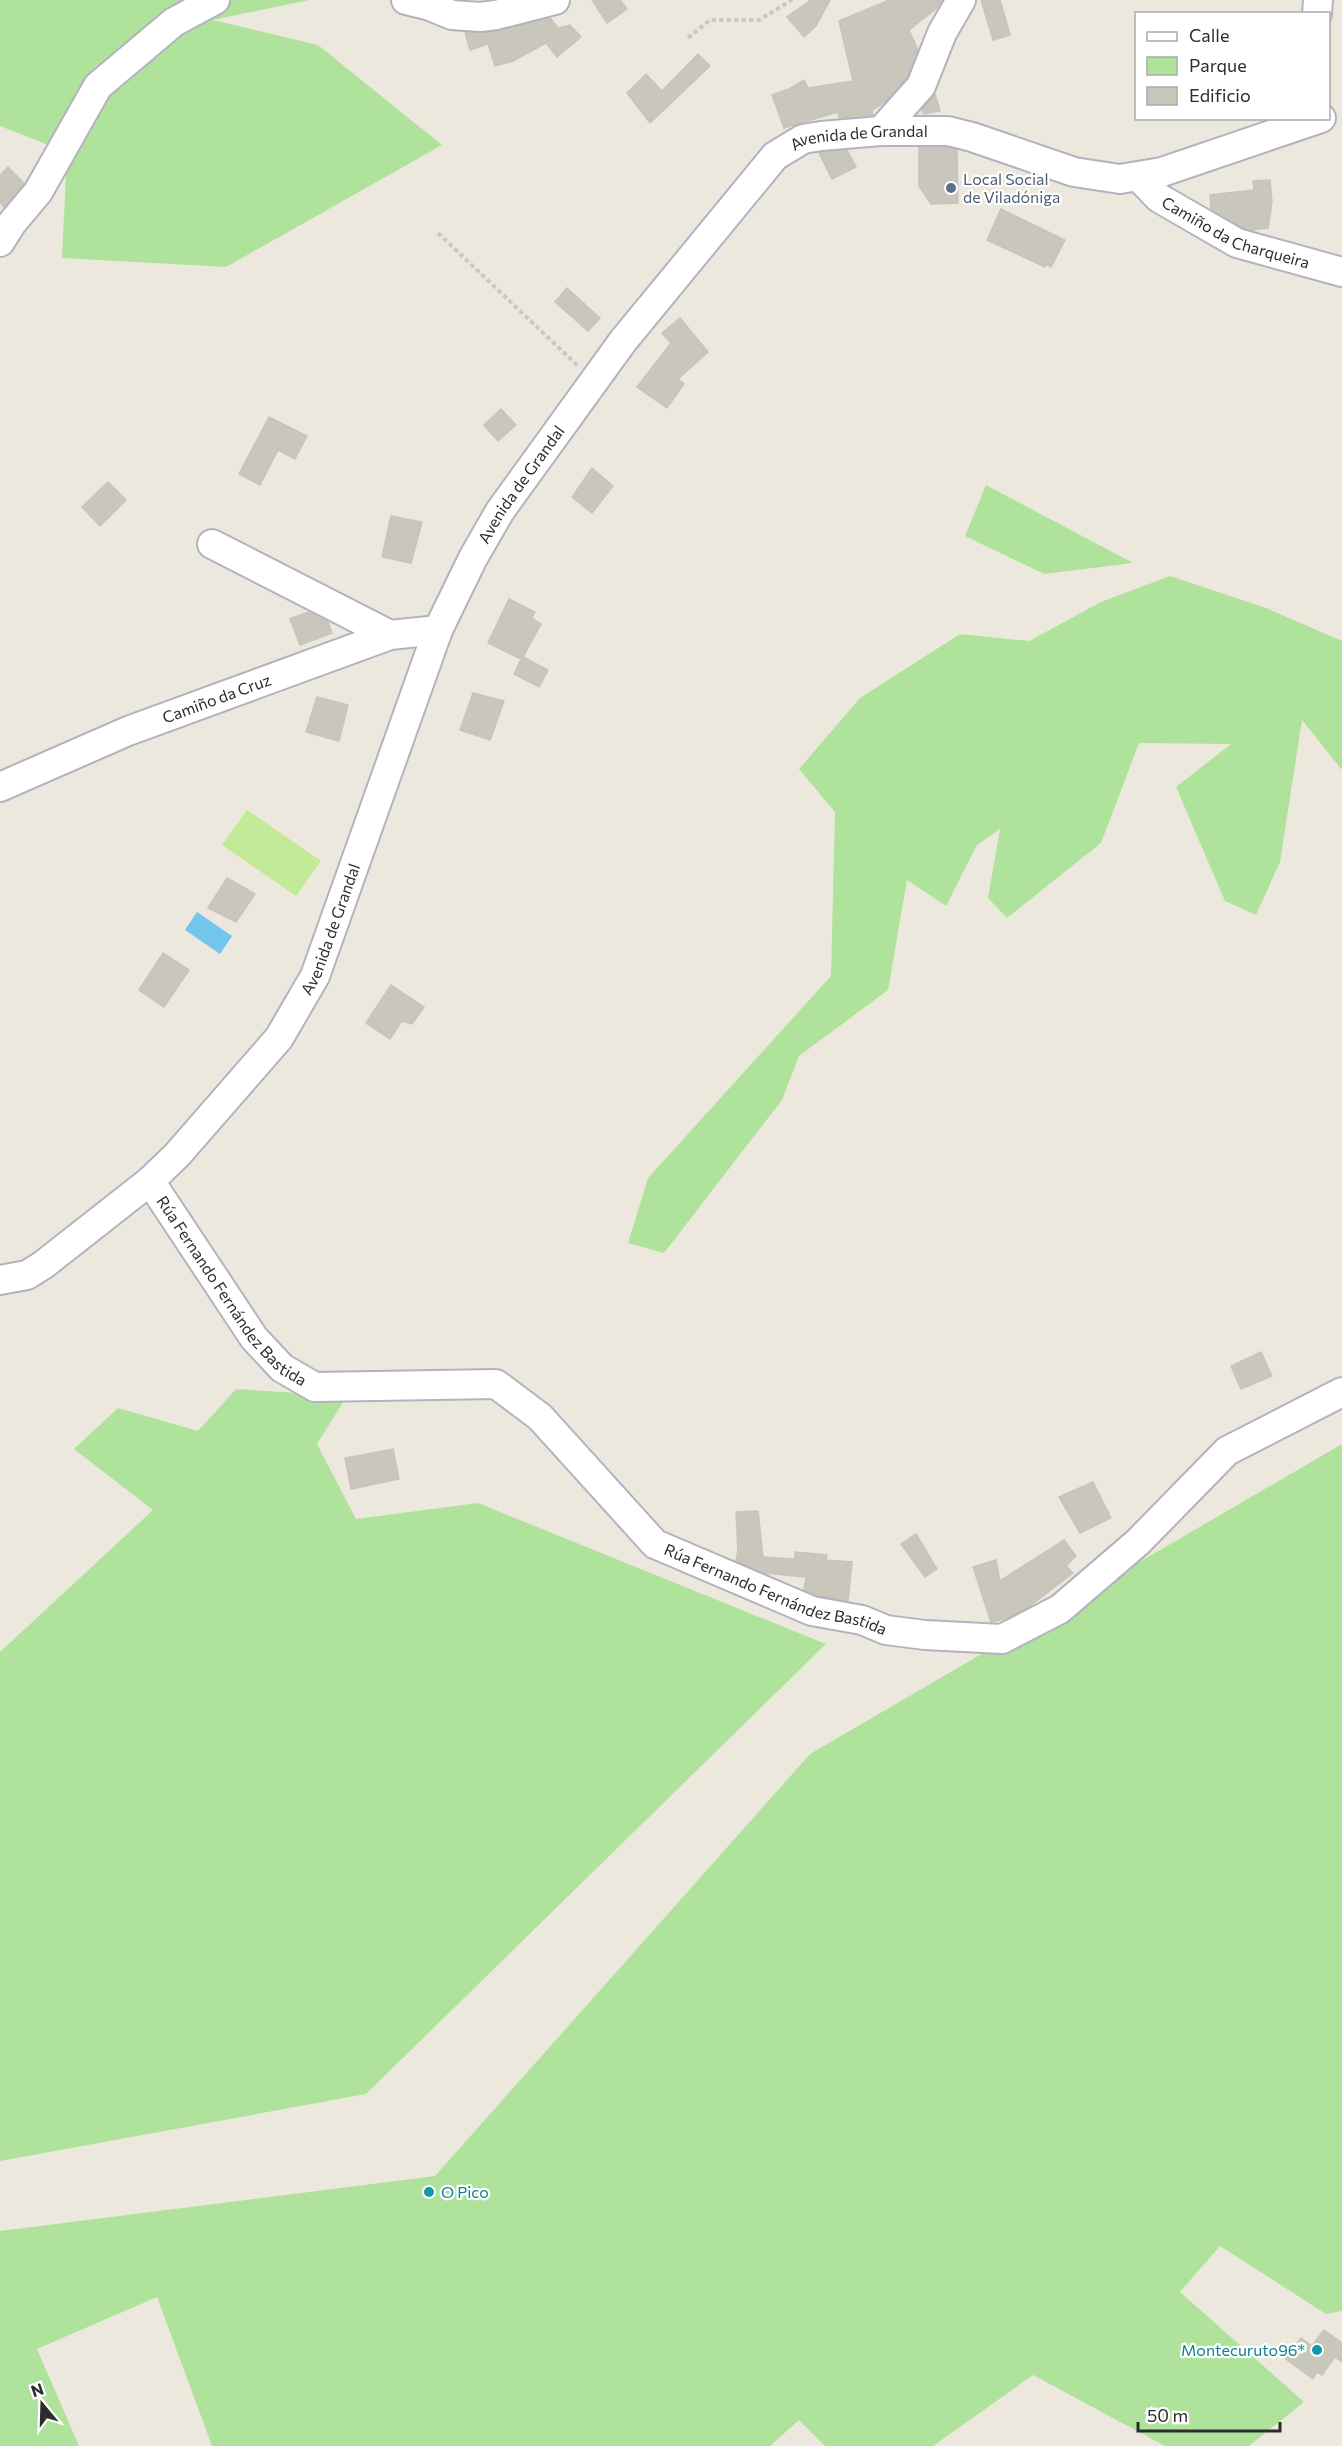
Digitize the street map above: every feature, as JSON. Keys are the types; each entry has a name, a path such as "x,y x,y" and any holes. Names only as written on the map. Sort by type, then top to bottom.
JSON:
{"street":[{"path":"0,242 12,223 38,192 98,86 174,22 215,0"},
{"path":"406,0 452,15 480,17 555,0"},
{"path":"881,130 921,86 942,33 960,0"},
{"name":"Avenida de Grandal","path":"0,1280 27,1275 43,1265 150,1181 177,1155 279,1038 315,976 438,630 473,558 500,511 630,332 775,156 803,139 881,130 948,131 972,136 1074,172 1103,178 1138,177 1162,172 1313,120"},
{"name":"Camiño da Charqueira","path":"1138,177 1160,198 1237,243 1342,272"},
{"path":"212,544 390,635"},
{"name":"Camiño da Cruz","path":"0,787 128,731 390,635 438,630"},
{"name":"Rúa Fernando Fernández Bastida","path":"150,1181 254,1338 282,1368 315,1387 496,1384 540,1418 655,1544 812,1611 862,1620 886,1630 1002,1640 1060,1609 1138,1542 1227,1451 1342,1392"}],"path":[{"path":"688,38 710,20 759,20 792,0"},
{"path":"438,233 594,381"}],"green space":[{"path":"0,0 309,0 213,20 318,45 442,145 226,267 62,258 67,152 0,126"},
{"path":"986,485 1133,563 1044,574 965,536"},
{"path":"1170,576 1266,608 1342,641 1342,770 1302,720 1280,862 1256,915 1225,901 1176,787 1231,744 1139,743 1101,843 1007,918 988,898 1000,829 977,845 946,906 907,880 888,990 799,1056 782,1100 664,1253 628,1243 648,1178 831,976 835,812 799,769 860,698 960,634 1029,641 1101,602"},
{"path":"247,810 321,861 296,896 222,845"},
{"path":"236,1389 347,1396 317,1444 356,1519 478,1503 826,1644 366,2094 0,2161 0,1652 153,1510 74,1449 118,1408 198,1431"},
{"path":"1342,1444 1342,2311 1326,2314 1220,2246 1180,2292 1304,2402 1249,2446 1165,2446 1033,2375 933,2446 825,2446 799,2420 770,2446 212,2446 157,2297 37,2349 79,2446 0,2446 0,2231 435,2176 810,1754"}],"water":[{"path":"197,912 232,936 220,954 185,930"}],"building":[{"path":"592,0 620,0 627,9 607,23"},
{"path":"811,0 830,0 816,26 804,37 787,17"},
{"path":"889,0 942,0 937,8 909,30 918,50 907,77 885,102 872,110 873,115 839,118 838,112 784,128 772,95 804,80 808,88 853,81 839,21"},
{"path":"981,0 1000,0 1010,35 993,40"},
{"path":"550,18 558,28 570,25 581,37 557,57 546,43 513,61 495,66 488,44 470,50 465,32 498,31"},
{"path":"698,54 710,66 650,123 627,93 646,74 662,91"},
{"path":"935,94 940,111 924,114 922,110"},
{"path":"919,147 946,147 957,150 958,203 931,204 919,186"},
{"path":"847,150 856,167 832,179 819,153"},
{"path":"8,167 24,183 4,207 0,202 0,175"},
{"path":"1270,180 1272,202 1268,228 1251,230 1243,228 1211,209 1210,195 1254,190 1253,181"},
{"path":"1001,209 1065,240 1051,267 1046,264 1045,267 987,240"},
{"path":"567,288 600,318 588,331 555,302"},
{"path":"680,318 708,352 678,379 684,384 667,408 637,387 671,343 662,333"},
{"path":"501,409 516,425 498,441 484,425"},
{"path":"269,417 307,436 295,459 278,450 260,485 239,474"},
{"path":"592,468 613,486 592,513 572,497"},
{"path":"108,482 126,500 100,526 82,507"},
{"path":"391,516 422,522 411,563 382,557"},
{"path":"509,599 535,612 532,618 541,624 523,657 548,670 539,687 514,674 521,659 488,643"},
{"path":"308,612 328,622 332,633 300,645 290,619"},
{"path":"473,693 504,701 490,740 460,730"},
{"path":"317,697 348,705 339,741 306,732"},
{"path":"227,878 255,894 236,922 208,908"},
{"path":"163,953 189,970 164,1007 139,990"},
{"path":"391,985 424,1007 412,1024 402,1021 390,1039 366,1023"},
{"path":"1261,1352 1272,1376 1241,1389 1231,1366"},
{"path":"393,1449 399,1479 351,1489 345,1458"},
{"path":"1093,1482 1111,1518 1080,1533 1059,1497"},
{"path":"758,1511 763,1557 795,1559 795,1552 827,1555 826,1560 852,1562 848,1601 804,1590 806,1577 764,1573 736,1561 738,1550 736,1512"},
{"path":"916,1534 937,1569 925,1577 901,1544"},
{"path":"1064,1540 1076,1556 1066,1566 1073,1573 1027,1608 1004,1619 991,1622 973,1567 996,1560 1000,1581"},
{"name":"Montecuruto96*","path":"1324,2330 1342,2343 1342,2362 1335,2357 1322,2375 1317,2372 1313,2379 1286,2359 1301,2338 1312,2346"}],"place":[{"name":"Local Social de Viladóniga","path":"951,188"},
{"name":"O Pico","path":"429,2192"},
{"name":"Montecuruto96*","path":"1317,2350"}]}
